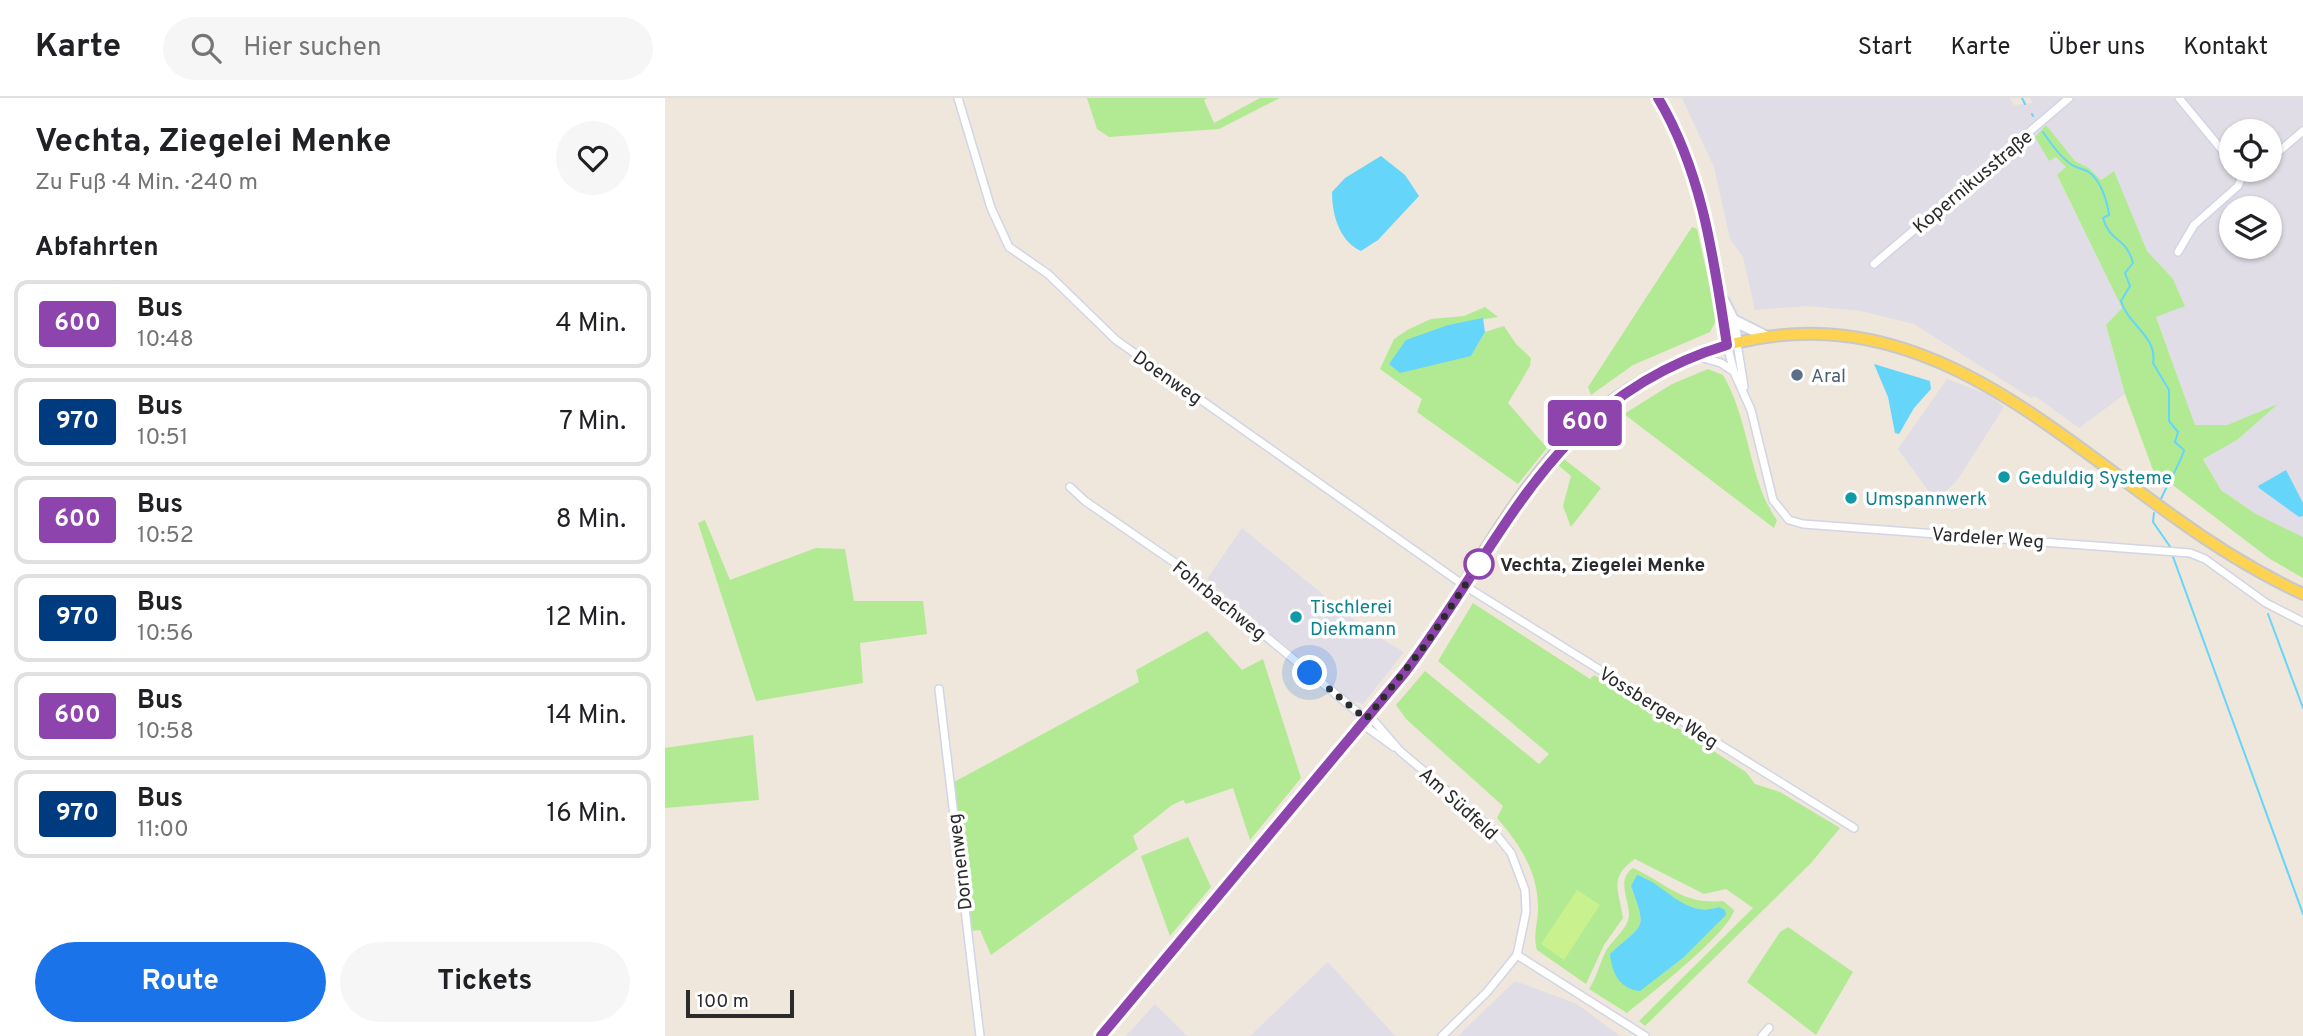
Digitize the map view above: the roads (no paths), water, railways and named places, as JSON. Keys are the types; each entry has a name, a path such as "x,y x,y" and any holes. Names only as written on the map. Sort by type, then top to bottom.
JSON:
{"main road":[{"path":"1658,98 1697,186 1732,344"},
{"path":"1721,296 1733,320 1732,344"},
{"path":"1733,320 1765,336"},
{"path":"1101,1036 1427,643 1538,475 1575,432 1635,385 1696,356 1765,336 1819,333 1868,339 1911,349 1957,368 2036,416 2222,549 2303,594"}],"street":[{"name":"Doenweg","path":"958,98 991,208 1009,247 1048,274 1116,340 1465,586"},
{"name":"Kopernikusstraße","path":"1874,264 2069,98"},
{"path":"2179,98 2219,146"},
{"path":"2282,149 2303,131"},
{"path":"2178,252 2194,225 2239,182"},
{"name":"Vardeler Weg","path":"1732,344 1734,372 1745,394"},
{"name":"Vardeler Weg","path":"1732,344 1773,499 1789,520 1803,524 2178,551 2205,559 2257,597 2303,622"},
{"path":"1696,356 1721,363 1734,372"},
{"name":"Fohrbachweg","path":"1070,487 1085,501 1184,569 1366,719"},
{"name":"Vossberger Weg","path":"1465,586 1854,828"},
{"name":"Dornenweg","path":"939,688 980,1036"},
{"name":"Am Südfeld","path":"1366,719 1375,722 1400,751 1492,828 1511,853 1521,877 1526,901 1517,955 1487,992 1442,1036"},
{"path":"1517,955 1645,1036"},
{"path":"1762,1036 1769,1028"}],"water":[{"path":"1381,156 1405,175 1419,196 1378,240 1361,251 1347,241 1338,226 1332,192 1345,178"},
{"path":"1483,318 1485,332 1471,356 1400,373 1389,364 1406,340 1448,325"},
{"path":"1874,364 1930,381 1931,389 1914,408 1899,434 1895,433 1888,397"},
{"path":"2286,470 2303,503 2303,516 2299,517 2258,486"},
{"path":"1637,875 1685,904 1695,908 1719,907 1725,910 1726,915 1683,958 1640,991 1622,984 1613,968 1610,954 1640,925 1641,919 1631,886"}],"waterway":[{"path":"2022,98 2025,104"},
{"path":"2043,132 2064,158 2096,179 2108,209 2109,215 2103,218 2106,226 2126,248 2133,263 2125,273 2130,286 2121,301 2151,346 2153,363 2169,390 2169,421 2178,432 2175,442 2184,450 2161,499"},
{"path":"2154,513 2153,522 2171,548"},
{"path":"2172,554 2303,914"},
{"path":"2268,614 2303,708"}],"place":[{"name":"Aral","path":"1797,375"},
{"name":"Geduldig Systeme","path":"2004,477"},
{"name":"Umspannwerk","path":"1851,498"},
{"name":"Vechta, Ziegelei Menke","path":"1479,564"},
{"name":"Tischlerei Diekmann","path":"1296,617"}]}
